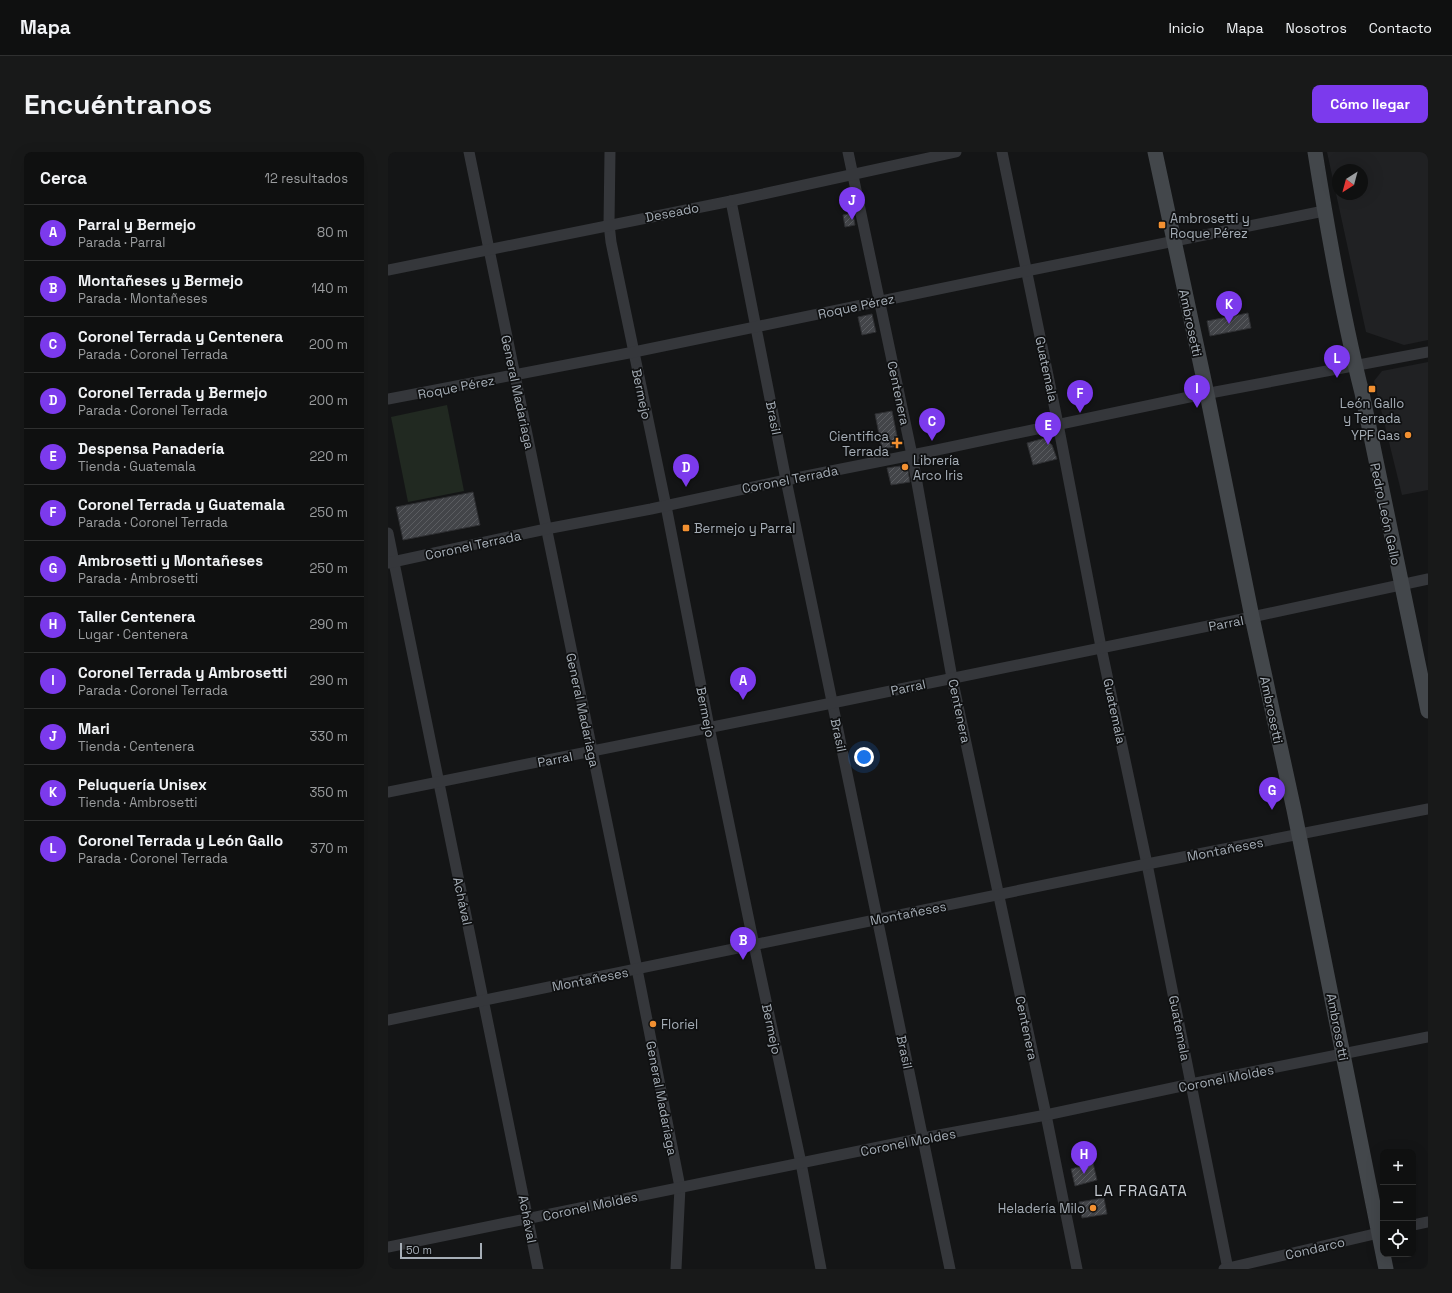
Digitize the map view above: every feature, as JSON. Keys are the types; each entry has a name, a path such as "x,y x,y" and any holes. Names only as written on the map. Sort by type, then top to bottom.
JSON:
{"street":[{"name":"General Madariaga","path":"469,152 637,969 680,1187 676,1269"},
{"name":"Bermejo","path":"610,152 609,224 611,242 821,1269"},
{"name":"Centenera","path":"848,152 912,455 952,678 1046,1115 1077,1269"},
{"name":"Deseado","path":"388,270 609,224 731,201 956,152"},
{"name":"Guatemala","path":"1002,152 1058,424 1101,647 1147,864 1227,1269"},
{"name":"Ambrosetti","path":"1155,152 1207,394 1252,617 1380,1227"},
{"name":"Pedro León Gallo","path":"1314,152 1324,211 1355,366 1362,393 1428,710"},
{"name":"Brasil","path":"731,201 786,480 950,1269"},
{"name":"Roque Pérez","path":"388,399 634,352 1324,211"},
{"name":"Coronel Terrada","path":"391,562 1058,424 1428,352"},
{"name":"Achával","path":"388,533 391,562 439,782 538,1269"},
{"name":"Parral","path":"388,792 1252,617 1428,579"},
{"name":"Montañeses","path":"388,1020 1147,864 1428,810"},
{"name":"Coronel Moldes","path":"388,1247 1428,1037"},
{"path":"1416,1224 1428,1222"},
{"name":"Condarco","path":"1227,1269 1380,1232"},
{"name":"Ambrosetti","path":"1384,1257 1386,1269"}],"shaded area":[{"path":"1327,152 1428,152 1428,340 1404,345 1366,332 1337,200 1368,200 1368,164 1332,164 1332,175"},
{"name":"YPF Gas","path":"1428,362 1428,490 1402,495 1374,381 1382,371"},
{"path":"447,405 464,491 408,502 391,417"}],"building":[{"path":"853,213 855,225 845,227 843,215"},
{"path":"1248,313 1251,328 1210,336 1207,321"},
{"path":"872,314 876,332 862,335 858,317"},
{"path":"892,411 899,446 882,449 875,414"},
{"path":"1045,438 1052,445 1057,459 1033,465 1027,443"},
{"path":"907,465 910,482 891,485 887,468"},
{"path":"473,492 480,525 403,540 396,507"},
{"path":"1093,1163 1097,1180 1075,1186 1071,1169"},
{"name":"Heladería Milo","path":"1104,1198 1107,1214 1082,1218 1079,1202"}],"place":[{"name":"Mari","path":"852,220"},
{"name":"Ambrosetti y Roque Pérez","path":"1162,225"},
{"name":"Peluquería Unisex","path":"1229,324"},
{"name":"Coronel Terrada y León Gallo","path":"1337,378"},
{"name":"León Gallo y Terrada","path":"1372,389"},
{"name":"Coronel Terrada y Ambrosetti","path":"1197,408"},
{"name":"Coronel Terrada y Guatemala","path":"1080,413"},
{"name":"YPF Gas","path":"1408,435"},
{"name":"Coronel Terrada y Centenera","path":"932,441"},
{"name":"Cientifica Terrada","path":"897,443"},
{"name":"Despensa Panadería","path":"1048,445"},
{"name":"Librería Arco Iris","path":"905,467"},
{"name":"Coronel Terrada y Bermejo","path":"686,487"},
{"name":"Bermejo y Parral","path":"686,528"},
{"name":"Parral y Bermejo","path":"743,700"},
{"name":"Ambrosetti y Montañeses","path":"1272,810"},
{"name":"Montañeses y Bermejo","path":"743,960"},
{"name":"Floriel","path":"653,1024"},
{"name":"Taller Centenera","path":"1084,1174"},
{"name":"Heladería Milo","path":"1093,1208"}],"district":[{"name":"LA FRAGATA","path":"1141,1191"}]}
